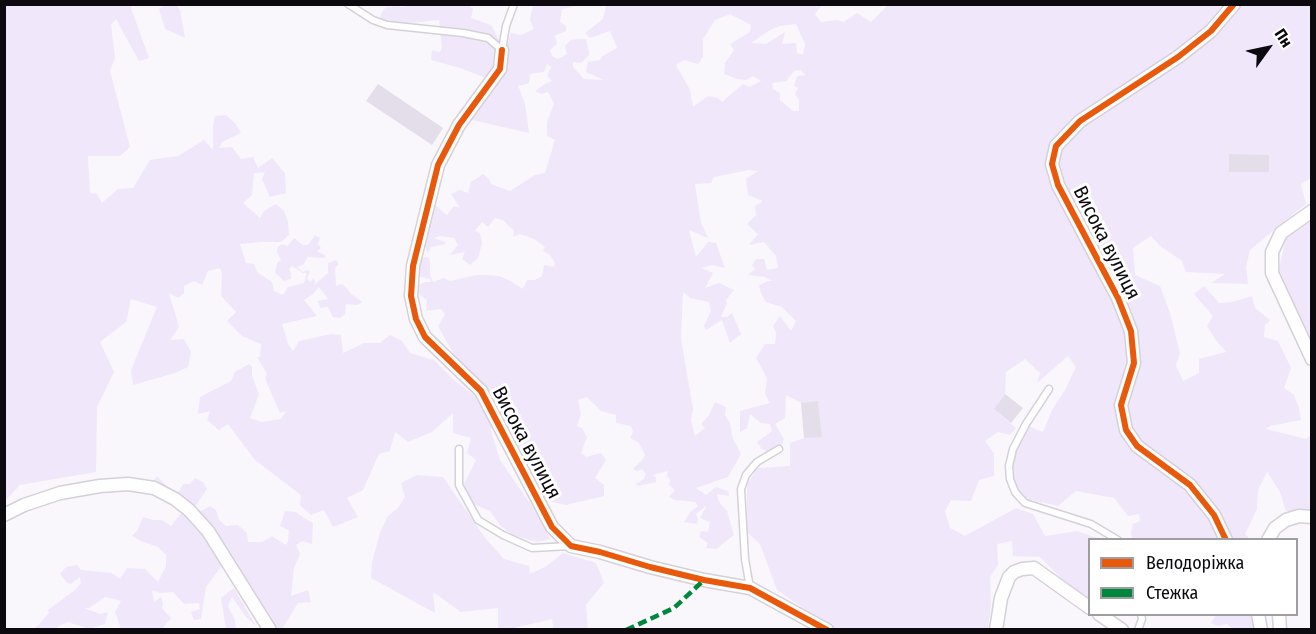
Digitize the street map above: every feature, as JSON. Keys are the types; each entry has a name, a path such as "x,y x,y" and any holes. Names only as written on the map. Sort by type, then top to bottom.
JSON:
{"street":[{"name":"Висока вулиця","path":"1225,538 1215,515 1190,484 1137,446 1126,430 1120,405 1134,363 1131,331 1118,298 1058,185 1052,164 1056,146 1080,121 1178,57 1211,31 1234,4"},
{"name":"Висока вулиця","path":"502,50 500,69 459,125 438,165 413,266 411,297 416,319 425,338 481,391 552,527 571,546"},
{"path":"1311,211 1281,233 1272,252 1272,273 1311,360"},
{"path":"4,515 24,505 60,493 99,486 128,484 154,488 175,499 189,510 208,531 270,630"},
{"path":"1269,538 1275,528 1286,520 1299,516 1311,517"},
{"path":"571,546 704,580 750,588 827,630"},
{"path":"996,630 1001,598 1010,577 1014,572 1022,569 1034,568 1088,607"},
{"path":"1101,616 1122,630"}],"lane":[{"path":"348,4 387,25 488,38 502,50"},
{"path":"502,50 506,26 514,4"},
{"path":"1049,389 1013,449 1010,479 1015,492 1025,504 1091,524 1116,538"},
{"path":"459,449 459,485 478,520 502,535 532,548 571,546"},
{"path":"750,588 741,489 746,475 757,462 779,449"}],"shaded area":[{"path":"889,4 1311,5 1311,178 1301,184 1306,204 1250,250 1246,267 1248,284 1211,283 1225,274 1186,272 1182,261 1160,246 1151,236 1133,248 1135,275 1160,286 1170,313 1180,353 1176,365 1183,381 1199,373 1199,359 1226,352 1207,326 1213,316 1194,294 1204,286 1219,303 1252,296 1255,308 1270,320 1265,325 1264,337 1278,341 1291,368 1284,388 1294,395 1301,420 1270,426 1266,429 1306,439 1311,435 1311,514 1286,511 1280,492 1267,472 1258,490 1257,509 1245,534 1249,538 1132,538 1133,524 1140,521 1139,514 1128,516 1114,498 1076,491 1058,506 1026,499 1014,484 1012,468 1017,449 1028,426 1043,432 1052,410 1076,367 1068,356 1037,383 1040,373 1025,359 1006,372 1005,394 994,409 1016,428 1010,435 998,432 985,441 994,453 994,476 979,480 971,501 951,500 945,511 950,528 965,536 1016,508 1033,514 1045,536 1077,531 1097,538 1088,538 1088,599 1067,584 1040,557 1013,556 1012,541 997,544 998,565 990,577 991,605 988,629 835,630 777,590 760,544 747,532 747,484 758,468 790,466 790,443 804,438 822,436 818,402 801,403 786,395 785,418 775,424 784,439 782,445 767,452 761,448 757,442 772,431 770,424 761,423 750,414 747,428 740,432 740,411 770,403 765,394 767,378 756,358 765,344 775,344 776,333 773,326 780,316 791,331 796,321 782,307 766,302 759,285 772,281 765,277 748,275 755,269 752,265 756,259 764,259 767,270 778,268 776,256 764,242 749,245 758,234 747,224 756,215 755,206 763,201 748,195 746,179 758,171 749,170 714,177 711,183 695,184 701,223 708,238 689,230 696,257 708,242 716,243 725,268 712,265 701,268 713,273 705,288 719,283 734,290 726,300 727,303 721,317 727,317 732,313 741,334 730,343 722,320 706,330 704,326 711,311 709,302 690,298 683,292 681,339 693,409 691,420 695,436 705,428 701,424 709,415 715,402 726,407 725,415 741,454 728,477 696,488 706,495 716,487 728,491 729,496 717,494 719,502 727,511 734,535 716,549 706,548 708,543 699,537 701,531 708,532 710,522 700,518 707,505 696,514 697,524 684,522 690,512 698,506 695,502 675,500 669,497 675,490 668,484 671,481 667,476 668,471 653,475 656,482 638,486 636,484 644,479 646,474 642,469 637,471 633,469 645,455 639,443 630,438 633,432 631,426 616,423 616,415 601,411 587,397 578,400 581,414 577,426 582,428 587,437 581,453 586,457 601,453 606,460 595,478 604,485 604,496 566,505 541,499 484,385 457,360 438,326 445,314 441,309 426,311 427,300 415,287 431,282 430,279 417,276 419,258 428,257 433,282 444,278 450,281 487,275 499,276 523,289 527,280 535,280 542,276 544,265 554,267 555,263 550,255 543,251 545,247 534,239 520,234 513,237 514,231 503,220 495,218 488,227 482,222 475,231 480,233 482,243 478,258 470,265 462,259 465,252 450,255 458,245 454,238 440,236 434,238 446,244 431,247 428,253 423,242 434,204 447,215 454,206 460,208 451,194 460,190 468,193 471,182 483,174 491,184 510,191 535,175 545,173 555,140 547,136 547,122 554,104 548,92 541,94 535,91 552,81 547,76 551,67 547,64 544,72 530,74 529,83 518,85 525,104 529,133 468,119 494,81 431,60 432,50 440,52 442,47 439,20 387,25 380,17 382,12 386,7 406,5 469,5 473,9 471,18 491,25 505,51 511,33 521,35 534,29 530,20 533,5 577,5 562,9 560,22 566,26 566,31 554,36 557,44 550,50 552,56 558,59 567,54 565,46 571,40 586,39 589,55 581,63 573,62 573,67 584,79 604,80 586,72 588,62 600,60 601,57 617,48 610,31 590,38 585,33 603,19 606,5 822,5 815,14 821,22 837,20 844,22 857,13 871,22","holes":["730,14 751,25 750,32 730,44 734,50 725,63 724,74 746,80 753,76 761,81 750,87 743,84 722,102 718,98 708,96 693,107 690,90 676,65 684,60 698,64 703,57 703,39 715,20","796,24 805,44 803,55 797,53 796,43 782,44 785,32 766,44 751,43 770,30","800,70 806,75 797,76 794,86 798,88 795,94 799,100 799,111 793,111 780,100 780,93 773,89 772,83 786,81 794,71"]},
{"path":"5,5 132,5 131,8 149,58 139,61 116,19 111,25 115,58 110,71 130,147 120,156 88,156 90,193 97,194 102,203 118,189 133,188 150,160 178,156 204,140 213,150 215,116 226,115 241,133 222,142 219,148 232,147 241,159 253,157 258,168 272,158 285,173 286,193 270,197 262,179 265,172 254,173 252,195 243,203 260,218 264,211 276,204 284,211 289,235 281,242 240,244 246,263 254,264 257,272 272,282 274,291 283,295 288,287 304,283 307,273 303,273 292,266 289,269 291,279 284,281 275,273 277,263 281,260 277,252 278,247 282,244 288,246 294,238 303,245 308,245 315,235 320,238 318,244 321,248 317,251 326,256 324,258 308,257 303,265 297,267 303,272 308,270 310,272 307,278 310,282 313,278 314,285 328,273 328,263 336,260 339,264 335,268 336,286 341,284 363,302 357,305 346,304 345,314 340,318 333,317 328,307 320,308 318,301 328,299 319,287 304,300 317,316 282,324 288,344 293,351 299,341 331,334 341,335 343,353 364,343 380,343 390,335 402,341 410,353 434,360 455,381 479,399 491,419 491,431 500,460 536,512 550,539 537,542 512,535 500,525 490,511 473,504 464,484 476,460 467,453 471,438 453,433 453,413 432,432 408,442 395,432 390,451 379,454 363,490 347,498 358,517 333,527 324,510 311,515 300,505 301,495 255,460 228,424 219,430 207,420 210,411 198,414 200,397 231,381 235,372 249,364 252,367 252,376 259,394 250,418 262,422 281,419 286,411 280,413 265,378 267,374 257,357 260,357 261,344 242,336 227,321 236,312 221,296 222,273 220,268 208,271 202,285 194,281 184,286 184,293 178,298 169,293 179,327 170,340 184,339 191,352 188,367 133,385 131,370 157,307 131,299 126,322 100,342 114,372 97,407 96,472 20,485 5,501"},
{"path":"165,5 176,5 180,10 185,38 165,29 159,9"},
{"path":"1311,214 1311,344 1279,269 1286,236"},
{"path":"417,475 443,477 486,539 504,559 529,566 530,574 545,567 563,553 596,563 604,583 586,605 588,629 553,629 552,619 510,629 498,629 498,608 461,612 433,592 435,613 371,578 372,562 380,532 388,516 398,508 405,497 401,483"},
{"path":"157,476 170,489 178,493 183,484 190,484 195,478 203,482 207,489 193,507 201,511 210,506 216,510 219,520 226,526 238,525 247,533 248,542 262,542 272,536 286,545 289,530 280,526 285,511 296,512 313,523 312,544 302,541 296,545 300,554 294,568 291,596 308,590 311,602 298,603 282,629 275,629 230,562 221,567 206,587 201,619 194,620 191,612 200,609 199,603 184,604 173,592 160,593 152,590 154,602 161,597 162,608 171,618 162,629 121,629 115,612 121,601 105,597 89,608 84,608 100,614 108,612 105,624 89,629 68,622 57,629 34,630 49,613 48,610 81,583 80,577 71,584 67,583 60,574 66,567 77,565 81,570 112,573 120,579 127,568 145,569 158,582 166,566 166,555 158,547 132,536 137,531 143,517 162,520 171,526 185,508 150,486"},
{"path":"234,588 256,626 246,617 232,597 228,606 235,620 236,629 226,629 221,598"},
{"path":"1215,616 1251,616 1254,623 1253,629 1233,629 1227,624 1218,626 1211,623"}],"building":[{"path":"378,84 443,128 432,145 366,101"},
{"path":"1229,154 1269,155 1269,172 1229,172"},
{"path":"1005,394 1023,408 1011,423 994,409"},
{"path":"818,401 822,437 804,438 801,403"}],"marked path":[{"path":"626,630 674,608 704,580"}],"cycle path":[{"path":"1225,538 1214,515 1190,485 1137,446 1126,430 1121,405 1134,363 1131,331 1118,298 1058,185 1052,164 1056,146 1080,121 1178,57 1211,31 1234,4"},
{"path":"502,50 500,69 459,125 438,165 413,266 411,296 416,319 425,337 481,391 552,527 571,546 704,580 750,588 827,630"}]}
